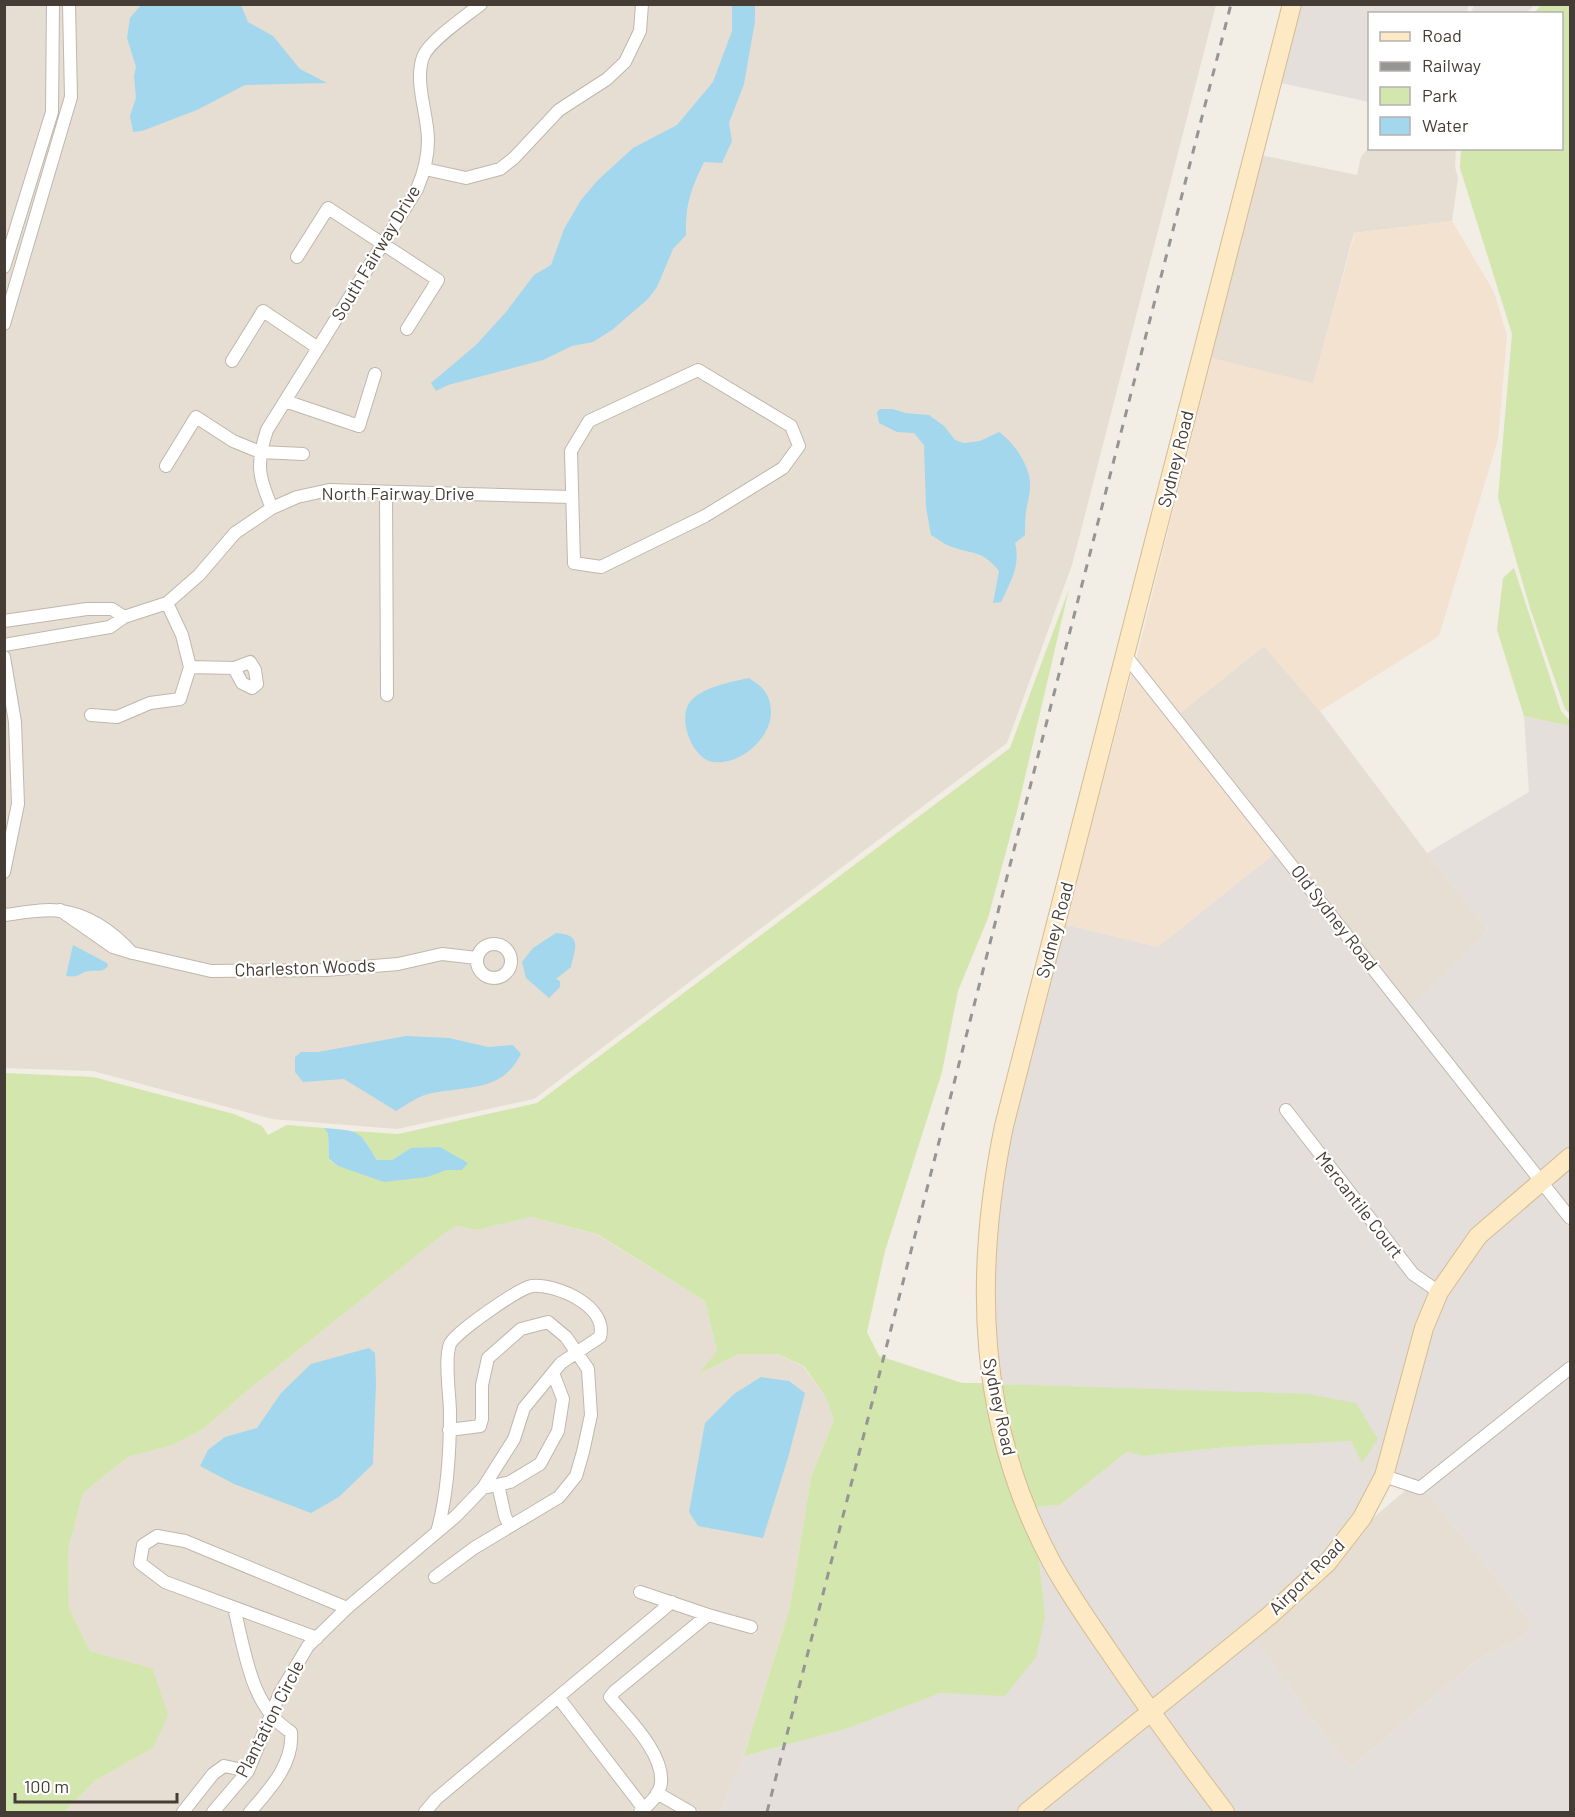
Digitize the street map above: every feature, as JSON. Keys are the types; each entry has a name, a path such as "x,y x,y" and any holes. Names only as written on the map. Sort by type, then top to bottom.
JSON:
{"street":[{"path":"4,267 52,112 53,4"},
{"path":"4,324 71,97 69,4"},
{"name":"South Fairway Drive","path":"272,508 261,482 260,452 267,430 417,189 425,169 428,140 421,81 423,57 437,40 480,4"},
{"path":"425,169 466,178 500,169 514,158 559,110 608,79 625,62 640,31 642,4"},
{"name":"Sydney Road","path":"1225,1812 1150,1712 1088,1620 1052,1562 1026,1507 1004,1444 991,1384 985,1323 985,1259 992,1189 1004,1128 1292,4"},
{"path":"297,257 328,208 438,280 407,329"},
{"path":"232,361 263,311 318,348"},
{"path":"698,370 791,426 799,446 783,468 705,516 601,567 574,563 571,497 572,452 589,421 698,370"},
{"path":"285,401 359,426 375,374"},
{"path":"166,466 196,417 234,441 260,452 303,454"},
{"name":"North Fairway Drive","path":"4,645 110,627 124,617 167,603 199,575 235,533 272,508 297,497 329,490 571,497"},
{"path":"386,492 387,695"},
{"path":"91,715 117,717 150,703 180,699 190,667 182,634 167,603"},
{"path":"4,621 87,609 112,609 124,617"},
{"name":"Old Sydney Road","path":"1126,656 1570,1218"},
{"path":"4,657 18,804 4,872"},
{"path":"190,667 234,668"},
{"name":"Charleston Woods","path":"4,915 60,910 113,947 133,954 212,971 326,970 398,964 442,954 477,958"},
{"name":"Mercantile Court","path":"1287,1110 1413,1274 1439,1292"},
{"name":"Airport Road","path":"1027,1812 1269,1616 1328,1562 1362,1518 1384,1476 1424,1328 1439,1292 1478,1236 1570,1157"},
{"name":"Plantation Circle","path":"213,1812 248,1771 280,1693 308,1646 347,1608 456,1516 483,1488 514,1439 524,1408 561,1363 600,1337 602,1330 598,1318 585,1302 553,1288 530,1286 472,1323 451,1344 448,1365 449,1430 445,1504 437,1532"},
{"path":"435,1577 474,1548 559,1497 576,1476 591,1415 588,1368 566,1337 548,1322 521,1329 488,1358 482,1385 480,1426 449,1430"},
{"path":"1384,1476 1420,1488 1570,1368"},
{"path":"483,1488 510,1482 540,1464 558,1431 563,1399 553,1373"},
{"path":"498,1485 509,1526"},
{"path":"317,1638 165,1582 140,1563 144,1545 157,1536 185,1541 347,1608"},
{"path":"640,1592 751,1627"},
{"path":"424,1812 436,1799 672,1602"},
{"path":"234,1608 255,1687 266,1708 282,1726 291,1732 292,1745 276,1782 250,1812"},
{"path":"558,1697 642,1811 662,1785 660,1768 653,1751 610,1697 708,1615"},
{"path":"183,1812 213,1774 224,1766 248,1771"},
{"path":"657,1792 690,1812"}],"shaded area":[{"path":"1474,4 1534,5 1528,12 1471,12"},
{"path":"5,5 1216,5 1072,565 1007,743 534,1099 397,1129 272,1119 93,1071 5,1068"},
{"path":"1301,5 1469,5 1466,12 1368,12 1368,102 1281,83"},
{"path":"1368,148 1456,150 1455,167 1458,178 1452,221 1354,233 1313,384 1211,358 1261,155 1357,175 1361,157"},
{"path":"1452,221 1494,292 1507,336 1498,439 1439,636 1320,711 1264,646 1180,713 1190,727 1136,660 1211,358 1313,383 1355,233"},
{"path":"1264,646 1320,711 1488,930 1411,1006 1180,713"},
{"path":"1132,673 1275,853 1158,947 1064,924"},
{"path":"1524,716 1570,726 1570,1149 1542,1172 1407,1002 1411,1005 1488,930 1427,853 1529,792"},
{"path":"1275,853 1534,1179 1437,1284 1417,1270 1287,1102 1279,1108 1409,1278 1432,1294 1379,1473 1357,1514 1323,1557 1300,1579 1150,1703 1057,1560 1033,1507 1060,1505 1127,1452 1144,1456 1228,1447 1378,1439 1083,1387 997,1384 991,1260 1010,1128 1063,924 1158,947"},
{"path":"1570,1165 1570,1209 1550,1182"},
{"path":"1541,1189 1570,1228 1570,1360 1418,1481 1392,1472 1430,1331 1444,1296 1482,1240"},
{"path":"531,1217 596,1234 705,1301 717,1351 701,1373 739,1354 776,1354 803,1366 825,1396 834,1419 811,1477 790,1607 744,1756 720,1812 701,1812 665,1791 666,1768 659,1749 617,1697 710,1622 756,1634 758,1623 711,1610 709,1607 707,1609 675,1597 673,1594 670,1596 636,1584 633,1596 660,1604 431,1794 417,1812 64,1812 96,1780 153,1748 152,1668 90,1651 69,1608 68,1550 83,1493 128,1457 173,1445 203,1429 242,1395 446,1232 457,1226 477,1230","holes":["804,1393 788,1458 763,1537"]},
{"path":"1570,1376 1570,1812 1232,1812 1158,1713 1253,1637 1351,1767 1478,1659 1522,1637 1533,1625 1426,1491"},
{"path":"1407,1489 1419,1494 1426,1491 1533,1625 1522,1637 1478,1659 1351,1767 1253,1637 1366,1524"},
{"path":"1037,1544 1142,1710 1017,1812 720,1812 744,1756 846,1729 941,1693 1005,1695"},
{"path":"674,1609 696,1617 605,1693 606,1701 648,1753 654,1769 655,1783 645,1800 566,1698"},
{"path":"558,1705 636,1807 630,1812 433,1812 440,1803"},
{"path":"1149,1720 1218,1812 1037,1812"},
{"path":"659,1801 679,1812 650,1812"}],"green space":[{"path":"1541,5 1570,5 1570,714 1565,709 1530,608 1498,498 1512,334 1460,168 1461,150 1563,150 1563,12 1535,12"},
{"path":"1514,568 1561,711 1570,721 1570,726 1524,716 1497,630 1503,578"},
{"path":"1069,589 1018,807 988,918 958,991 942,1072 885,1251 867,1332 879,1356 962,1383 985,1383 1037,1544 1045,1617 1036,1657 1005,1696 941,1693 846,1729 744,1756 790,1607 811,1477 834,1419 825,1396 804,1366 777,1354 739,1354 699,1374 717,1351 705,1301 597,1234 531,1217 477,1230 457,1226 446,1232 242,1395 203,1429 173,1445 128,1457 83,1493 68,1550 69,1608 90,1651 152,1668 168,1715 153,1748 96,1780 64,1812 5,1812 5,1073 93,1077 234,1114 262,1126 268,1135 287,1125 324,1128 328,1132 329,1160 350,1170 427,1176 447,1170 462,1170 411,1148 392,1160 377,1160 366,1142 353,1131 398,1134 537,1103 1010,748"},
{"path":"997,1384 1308,1394 1356,1403 1378,1439 1362,1463 1351,1441 1228,1447 1144,1456 1127,1452 1060,1505 1034,1507 1031,1505"}],"water":[{"path":"141,5 241,5 248,22 273,36 300,69 327,83 245,85 197,110 142,131 133,132 130,116 136,98 134,76 136,67 127,38 130,18"},
{"path":"732,5 755,5 755,21 744,84 729,123 732,141 722,163 704,162 690,197 686,235 673,249 657,287 648,299 612,330 593,342 572,346 543,360 448,385 436,391 431,383 476,345 506,312 534,275 551,265 564,229 581,200 598,180 633,148 677,125 713,82 732,31"},
{"path":"880,409 929,415 944,426 955,440 964,443 980,441 999,432 1021,457 1030,481 1025,535 1015,543 1016,566 1001,602 993,603 999,571 993,564 983,556 949,546 931,535 926,507 924,445 914,433 897,432 879,423 877,412"},
{"path":"749,678 766,692 769,701 771,715 766,732 755,746 739,757 722,762 705,759 693,746 689,737 685,718 686,709 690,702 702,692"},
{"path":"556,933 565,934 574,939 575,948 571,967 556,979 560,981 560,987 549,998 526,978 522,962 533,948"},
{"path":"73,945 107,963 108,966 102,970 66,976"},
{"path":"406,1036 449,1038 488,1047 513,1045 521,1054 513,1067 493,1082 428,1094 396,1111 344,1079 303,1082 295,1072 295,1057 301,1052 318,1052"},
{"path":"324,1128 352,1131 357,1134 366,1142 377,1160 392,1160 411,1148 440,1147 468,1163 462,1170 447,1170 427,1177 384,1182 338,1166 329,1159 328,1133"},
{"path":"369,1348 375,1353 376,1382 373,1464 339,1497 311,1513 234,1484 200,1466 208,1450 225,1437 257,1428 281,1393 311,1364"},
{"path":"761,1377 789,1381 805,1393 763,1538 698,1526 689,1512 705,1423 734,1394"}],"railway":[{"path":"767,1812 1231,4"}]}
